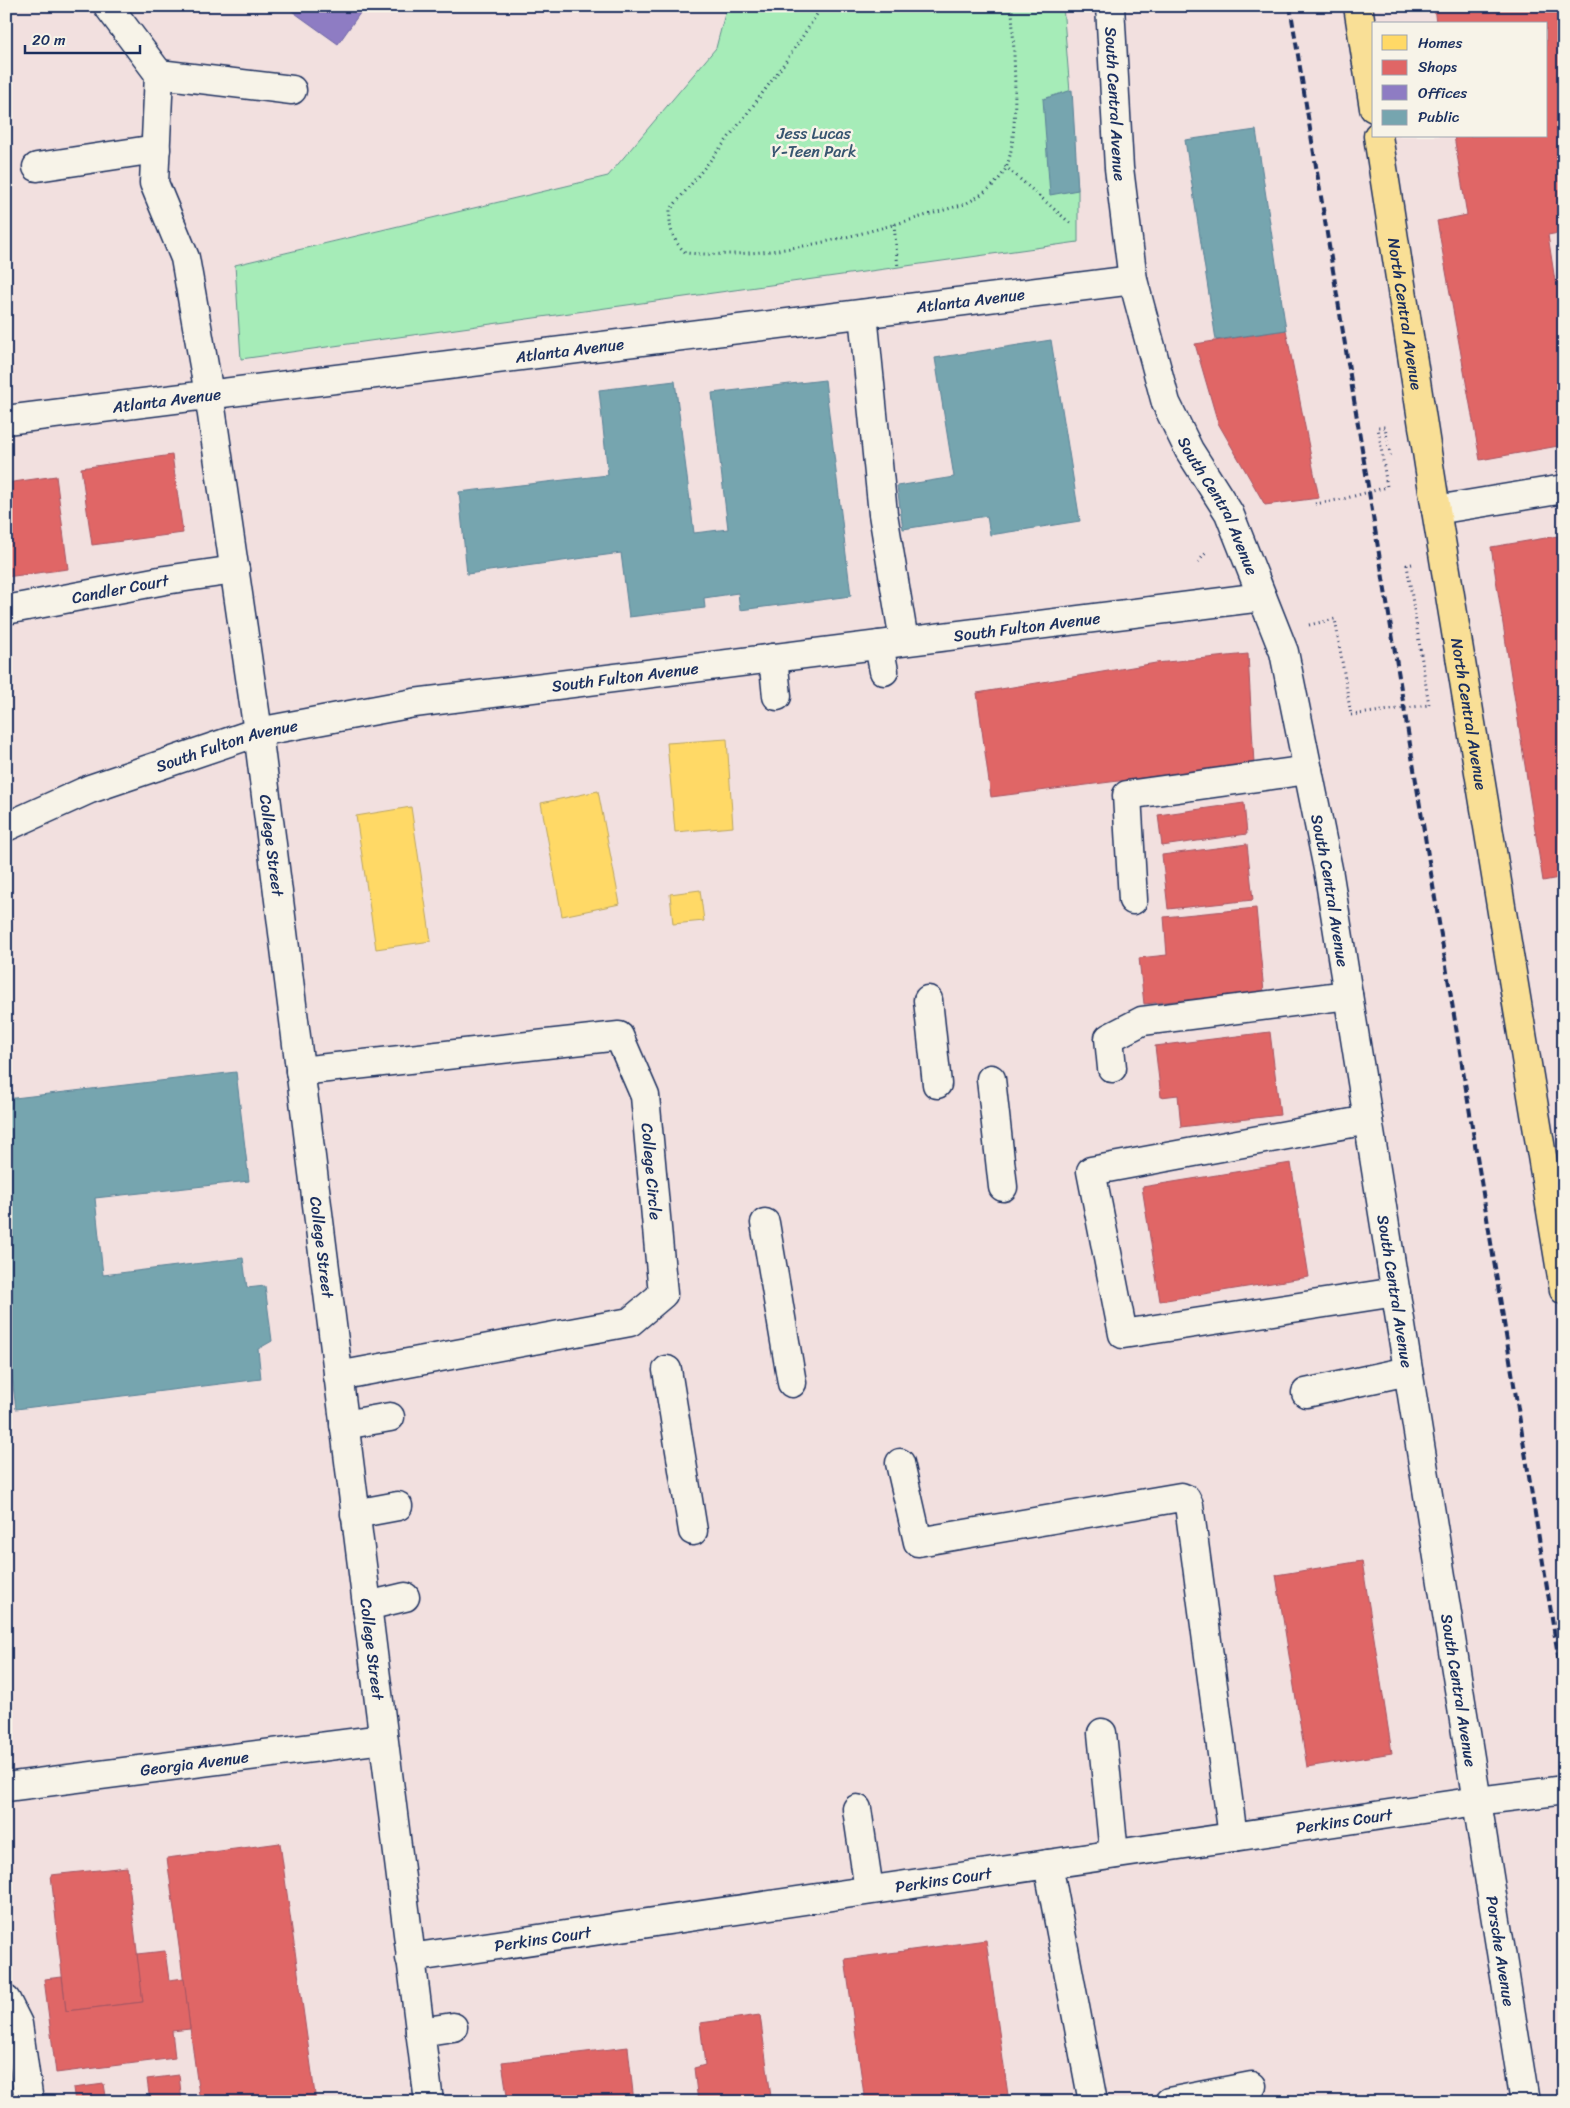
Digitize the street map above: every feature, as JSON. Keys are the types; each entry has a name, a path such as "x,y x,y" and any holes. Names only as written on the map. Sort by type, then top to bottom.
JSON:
{"main road":[{"path":"1358,6 1372,95"},
{"name":"North Central Avenue","path":"1378,138 1436,510 1556,1198 1564,1290"}],"street":[{"path":"108,6 159,74 292,90"},
{"name":"South Central Avenue","path":"1110,6 1119,168 1133,280 1166,403 1189,450 1229,513 1284,652 1328,868 1477,1801"},
{"name":"College Street","path":"159,74 154,183 184,258 210,394 258,732 429,2102"},
{"path":"37,167 156,149"},
{"name":"Atlanta Avenue","path":"6,420 1133,280"},
{"path":"863,314 883,514 892,643 884,671"},
{"path":"1436,510 1564,489"},
{"name":"Candler Court","path":"6,610 164,580 235,570"},
{"name":"South Fulton Avenue","path":"6,827 90,789 258,732 414,703 1262,597"},
{"path":"773,658 777,696"},
{"path":"1133,900 1127,795 1308,770"},
{"path":"1112,1068 1109,1038 1142,1021 1348,995"},
{"path":"928,1000 937,1084"},
{"name":"College Circle","path":"300,1071 620,1036 645,1096 663,1294 630,1322 338,1376"},
{"path":"991,1079 1003,1187"},
{"path":"1368,1120 1091,1171 1123,1334 1396,1292"},
{"path":"764,1223 792,1383"},
{"path":"667,1370 693,1532"},
{"path":"1306,1393 1408,1371"},
{"path":"344,1426 390,1417"},
{"path":"900,1463 918,1542 1181,1497 1186,1499 1191,1514 1233,1836"},
{"path":"355,1514 398,1506"},
{"path":"366,1606 405,1597"},
{"path":"1102,1733 1114,1854"},
{"name":"Georgia Avenue","path":"6,1786 383,1739"},
{"name":"Perkins Court","path":"410,1958 1233,1836 1564,1790"},
{"name":"Porsche Avenue","path":"1477,1801 1525,2102"},
{"path":"857,1810 869,1890"},
{"path":"1048,1864 1093,2102"},
{"path":"6,2000 18,2024 29,2102"},
{"path":"420,2032 453,2027"},
{"path":"1169,2102 1252,2086"}],"path":[{"path":"822,6 792,55 760,98 670,210 670,226 675,243 686,253 751,254 837,240 964,204 981,195 994,184 1010,156 1013,125 1012,6"},
{"path":"1006,166 1070,223"},
{"path":"894,224 898,268"},
{"path":"1315,504 1344,499 1387,487 1378,427 1385,426 1391,460"},
{"path":"1308,625 1335,619 1351,715 1429,705 1407,565"}],"shaded area":[{"path":"6,6 727,6 716,48 608,176 235,265 1078,190 1063,6 1564,6 1564,2102 6,2102"}],"green space":[{"name":"Jess Lucas Y-Teen Park","path":"727,6 1063,6 1078,190 1078,242 241,359 235,265 608,176 716,48"}],"building: Homes":[{"path":"727,739 733,827 675,832 667,743"},
{"path":"598,791 620,904 562,916 541,803"},
{"path":"411,807 431,941 376,949 356,816"},
{"path":"700,890 704,921 673,924 670,894"}],"building: Shops":[{"path":"1434,6 1564,6 1564,232 1548,235 1555,281 1564,279 1564,445 1480,460 1437,221 1467,215 1454,138 1548,138 1548,22 1436,22"},
{"path":"1286,330 1319,498 1265,505 1218,423 1195,344"},
{"path":"172,455 183,533 92,545 81,468"},
{"path":"56,476 68,569 6,577 6,483"},
{"path":"1564,535 1564,877 1543,881 1491,547"},
{"path":"1248,654 1254,764 991,797 977,693 1156,663"},
{"path":"1244,803 1247,834 1162,846 1158,815"},
{"path":"1247,844 1253,900 1168,909 1162,855"},
{"path":"1256,908 1264,992 1144,1004 1139,958 1167,955 1164,917"},
{"path":"1270,1032 1280,1115 1181,1127 1178,1095 1161,1097 1155,1046"},
{"path":"1291,1163 1309,1277 1160,1301 1142,1187"},
{"path":"1362,1561 1392,1753 1307,1767 1276,1575"},
{"path":"280,1843 316,2102 200,2102 167,1858"},
{"path":"127,1867 143,2002 66,2011 51,1875"},
{"path":"986,1940 1009,2102 865,2102 845,1959"},
{"path":"165,1951 169,1980 184,1978 190,2029 172,2031 175,2058 56,2073 44,1979 62,1977 66,2011 143,2002 137,1954"},
{"path":"760,2015 771,2097 730,2102 698,2102 694,2068 705,2065 700,2023"},
{"path":"628,2047 634,2102 508,2102 502,2062"},
{"path":"179,2075 182,2102 150,2102 147,2079"},
{"path":"104,2084 107,2102 75,2102 73,2088"}],"building: Offices":[{"path":"285,6 365,6 338,44"}],"building: Public":[{"path":"1072,90 1078,190 1050,195 1043,99"},
{"path":"1256,130 1286,330 1216,340 1185,140"},
{"path":"1051,340 1080,521 990,535 987,516 903,529 897,486 954,477 935,358"},
{"path":"825,380 851,596 740,610 738,593 704,598 705,608 629,617 621,553 467,574 459,492 608,475 599,390 675,381 694,533 728,529 712,393"},
{"path":"236,1072 249,1181 95,1198 103,1275 243,1258 247,1288 265,1286 272,1341 258,1349 261,1379 16,1409 6,1330 6,1099"}],"railway":[{"path":"1290,6 1564,1692"}]}
